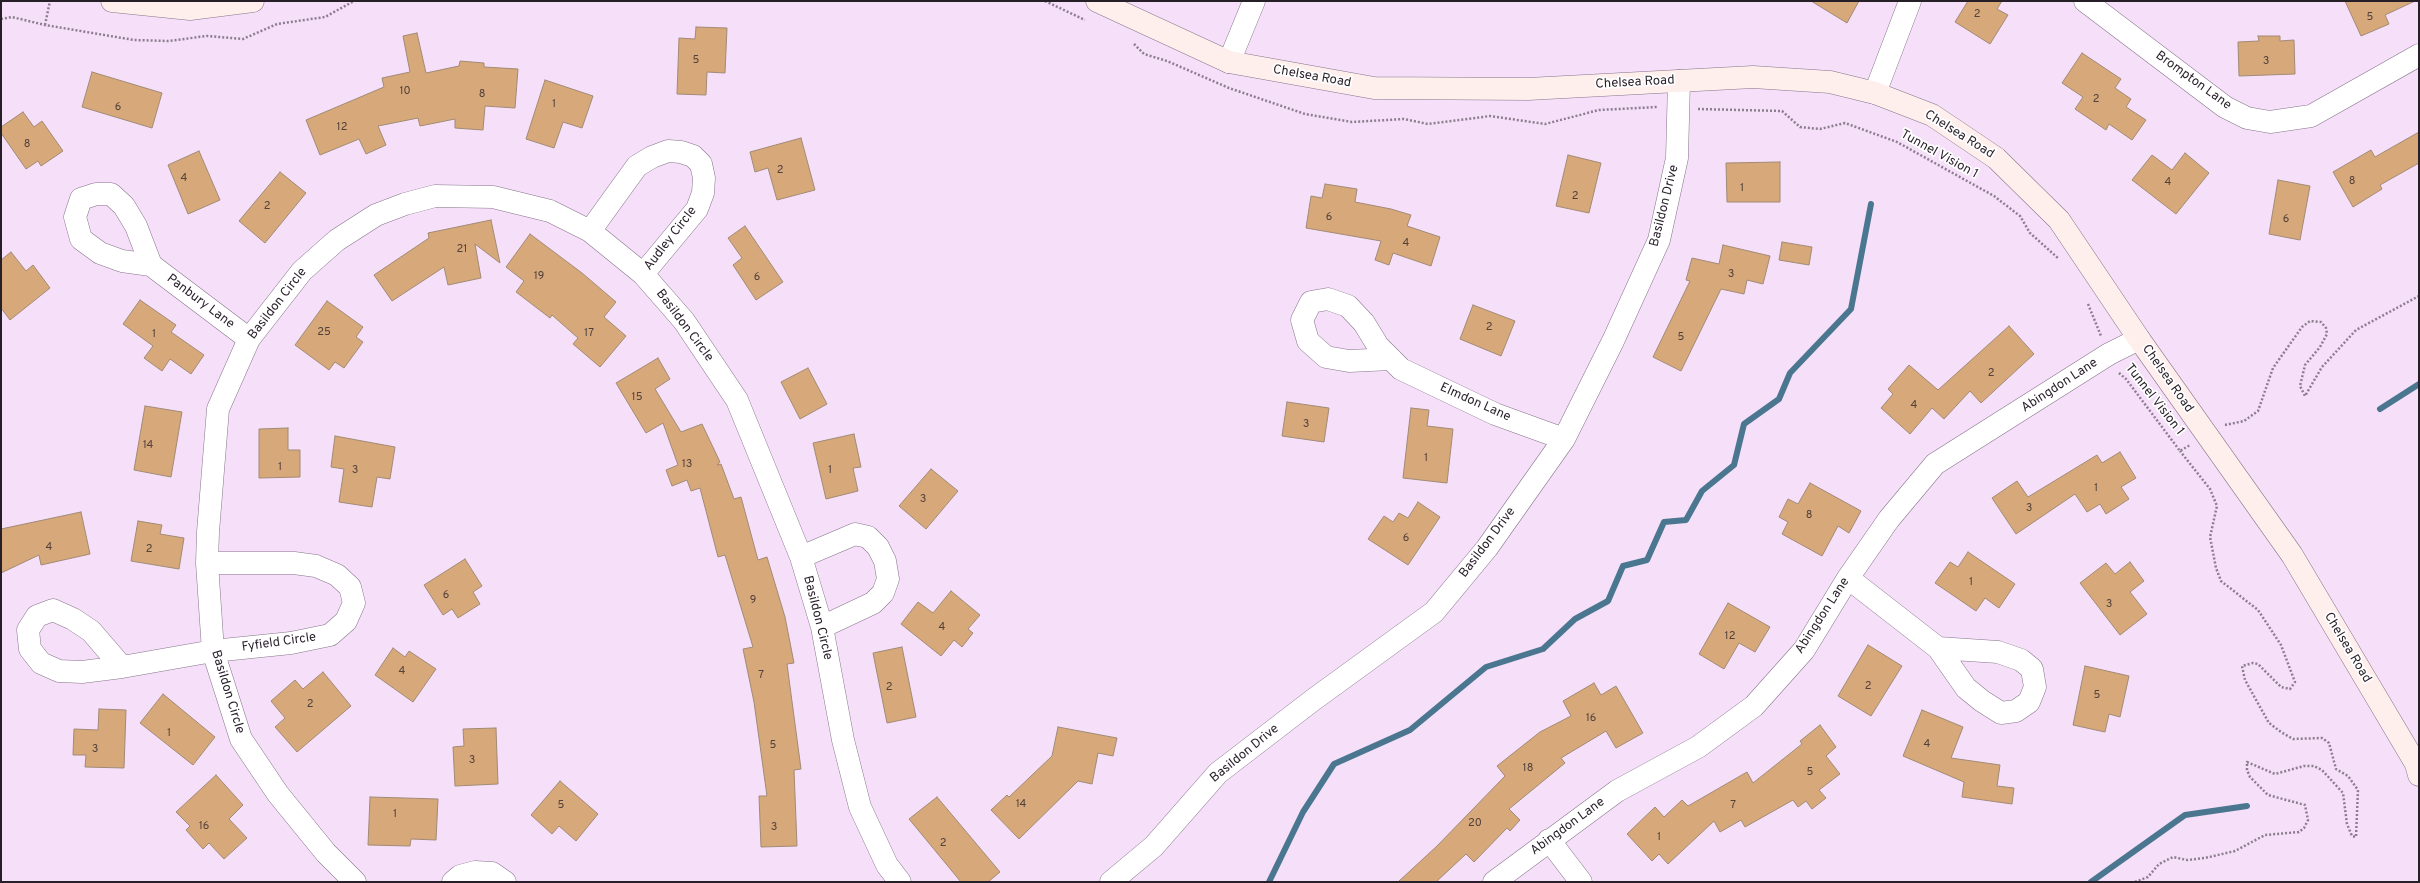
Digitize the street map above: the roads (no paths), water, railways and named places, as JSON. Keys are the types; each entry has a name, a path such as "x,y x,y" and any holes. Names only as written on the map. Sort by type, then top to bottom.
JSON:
{"street":[{"path":"112,1 190,9 253,1"},
{"name":"Chelsea Road","path":"1097,1 1229,62 1374,88 1528,89 1753,77 1830,82 1875,93 1932,115 1996,158 2059,220 2139,339 2292,555 2416,764 2419,775"},
{"path":"1229,62 1254,1"},
{"path":"1875,93 1910,1"},
{"name":"Brompton Lane","path":"2084,1 2226,107 2247,118 2270,122 2311,116 2419,55"},
{"name":"Basildon Drive","path":"1111,882 1154,846 1218,773 1313,700 1434,612 1487,548 1564,439 1613,341 1659,240 1677,158 1679,81"},
{"name":"Audley Circle","path":"590,231 637,166 652,157 668,152 681,152 693,156 701,164 704,178 702,193 697,208 643,274"},
{"name":"Basildon Circle","path":"354,882 326,853 278,794 241,739 213,651 207,563 208,532 218,409 249,339 302,271 331,246 376,215 405,204 435,196 493,197 550,211 590,231 643,274 684,321 738,400 801,557 822,627 843,740 860,807 887,865 900,882"},
{"name":"Panbury Lane","path":"151,265 249,339"},
{"name":"Abingdon Lane","path":"1494,882 1617,791 1698,747 1754,706 1804,650 1848,578 1889,520 1935,464 2110,354 2139,339"},
{"name":"Elmdon Lane","path":"1392,358 1401,369 1495,414 1564,439"},
{"path":"801,557 855,534 868,537 878,547 885,561 888,579 883,593 872,604 822,627"},
{"name":"Fyfield Circle","path":"122,667 213,651 291,643 330,635 346,621 354,603 350,587 337,574 316,566 294,563 207,563"},
{"path":"1848,578 1938,648"},
{"path":"1549,840 1581,882"},
{"path":"453,882 460,876 475,872 492,873 505,882"}],"waterway":[{"path":"1269,882 1303,812 1334,764 1410,730 1486,667 1543,649 1575,619 1608,601 1623,566 1647,560 1664,522 1686,520 1702,491 1734,465 1744,424 1779,399 1790,373 1851,309 1871,204"},
{"path":"2380,409 2419,384"},
{"path":"2091,882 2185,815 2247,806"}]}
